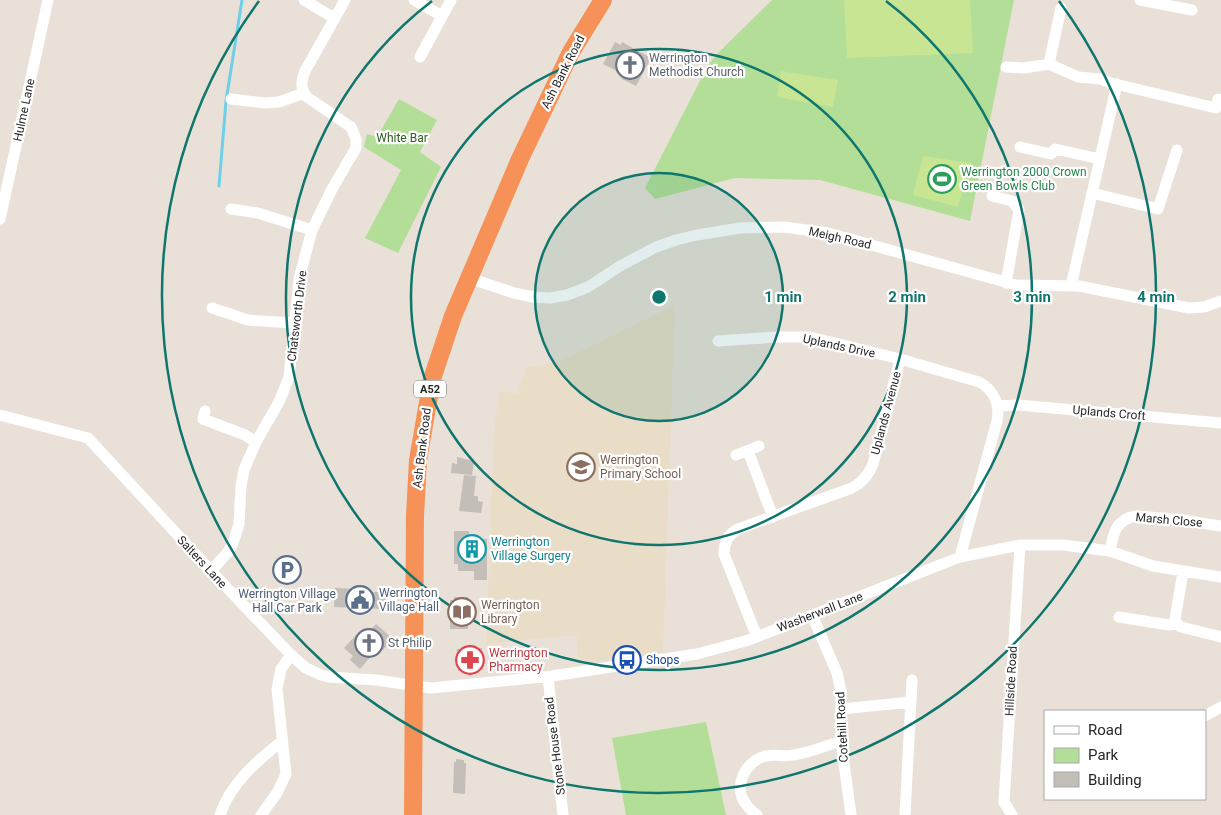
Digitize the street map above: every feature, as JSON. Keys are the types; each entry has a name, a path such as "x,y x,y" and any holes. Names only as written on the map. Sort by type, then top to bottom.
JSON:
{"highway":[{"name":"Ash Bank Road","path":"413,815 415,516 418,460 432,379 453,316 524,150 572,52 603,0"}],"street":[{"name":"Hulme Lane","path":"0,219 48,0"},
{"path":"304,0 334,18"},
{"path":"231,99 245,95 280,102 304,92 301,82 305,72 345,0"},
{"path":"414,0 442,16"},
{"path":"420,57 451,0"},
{"path":"1140,0 1192,10"},
{"path":"1049,64 1061,8"},
{"path":"1006,67 1024,68 1049,64 1078,77 1100,79 1216,108 1218,99"},
{"path":"1072,286 1116,84"},
{"name":"Chatsworth Drive","path":"211,571 228,552 233,543 239,524 240,486 244,470 256,442 279,402 289,376 299,279 312,230 332,189 354,153 356,139 354,130 311,100 304,92"},
{"path":"1020,147 1051,154 1055,149 1100,159"},
{"path":"1092,193 1158,209 1177,150"},
{"path":"992,196 1012,201 1019,210 1006,283"},
{"path":"238,205 312,230"},
{"name":"Meigh Road","path":"469,278 514,293 550,298 567,295 588,286 656,247 683,238 719,231 762,227 806,229 828,233 1016,285 1072,286 1189,308 1204,306 1221,300"},
{"path":"212,308 248,320 294,323"},
{"name":"Uplands Drive","path":"718,341 810,337 900,359"},
{"name":"Uplands Avenue","path":"757,637 727,563 724,548 728,538 734,531 852,488 867,476 873,464 900,359 979,382 987,386 991,391 997,406"},
{"name":"Uplands Croft","path":"997,406 1018,405 1221,423"},
{"path":"960,557 997,421 997,406"},
{"path":"205,411 203,419 245,435 256,442"},
{"name":"Salters Lane","path":"0,416 88,438 211,571 291,655 306,668 321,675 414,686"},
{"path":"736,455 754,449 772,517"},
{"name":"Marsh Close","path":"1110,551 1116,527 1124,519 1130,517 1175,519 1221,526"},
{"name":"Washerwall Lane","path":"414,686 431,688 548,677 697,654 757,637 960,557 1020,545 1063,545 1110,551 1153,566 1221,577"},
{"name":"Hillside Road","path":"1012,815 1004,802 1020,545"},
{"path":"1183,572 1175,619 1177,624 1181,627 1221,637"},
{"name":"Cotehill Road","path":"812,615 837,673 841,691 841,741 851,815"},
{"path":"1120,617 1169,625 1177,624"},
{"path":"261,815 277,793 286,774 277,682 281,669 291,655"},
{"name":"Stone House Road","path":"548,677 563,815"},
{"path":"904,815 912,680"},
{"path":"841,709 911,702"},
{"path":"1206,715 1221,707"},
{"path":"220,815 222,808 236,786 255,762 282,741"},
{"path":"752,813 745,804 741,788 743,775 754,762 766,756 793,755 841,741"}],"shaded area":[{"name":"Werrington Primary School","path":"675,305 663,652 578,664 577,635 486,644 494,428 500,391 518,393 526,368 558,362"}],"green space":[{"path":"772,0 1014,0 970,221 820,180 735,178 655,199 645,188 707,67 716,55"},
{"path":"844,0 970,0 973,53 847,58"},
{"path":"781,71 838,80 833,107 777,97"},
{"name":"White Bar","path":"399,99 437,120 420,152 441,167 398,253 365,238 401,170 364,147 367,134 377,137"},
{"name":"Werrington 2000 Crown Green Bowls Club","path":"923,156 971,163 958,207 913,195"},
{"path":"706,722 726,815 626,815 612,738"}],"building":[{"name":"Werrington Methodist Church","path":"615,42 621,45 622,42 651,58 636,86 622,79 623,76 617,71 603,64"},
{"path":"457,457 474,461 472,475 451,473 452,463 457,464"},
{"path":"464,475 476,476 474,496 478,496 478,501 483,502 481,513 459,511"},
{"name":"Werrington Village Surgery","path":"454,531 469,531 469,539 487,539 487,580 474,580 474,571 458,571 458,564 454,564"},
{"name":"Werrington Village Hall","path":"335,588 361,589 361,592 386,592 386,609 334,607"},
{"name":"Werrington Library","path":"454,597 468,597 467,604 474,604 473,620 468,620 468,629 450,629 450,600 454,600"},
{"name":"St Philip","path":"376,624 393,639 383,650 380,646 360,669 350,660 353,656 344,648 357,634 362,639"},
{"name":"Werrington Pharmacy","path":"482,648 483,670 458,671 457,649"},
{"path":"456,759 464,760 464,763 466,763 465,794 453,793 454,762 456,762"}],"waterway":[{"path":"219,186 226,101 242,0"}],"place":[{"name":"Werrington Methodist Church","path":"630,65"},
{"name":"Werrington 2000 Crown Green Bowls Club","path":"942,179"},
{"name":"Werrington Primary School","path":"581,467"},
{"name":"Werrington Village Surgery","path":"472,549"},
{"name":"Werrington Village Hall Car Park","path":"287,570"},
{"name":"Werrington Village Hall","path":"360,600"},
{"name":"Werrington Library","path":"462,612"},
{"name":"St Philip","path":"369,643"},
{"name":"Werrington Pharmacy","path":"470,660"},
{"name":"Shops","path":"627,660"}]}
